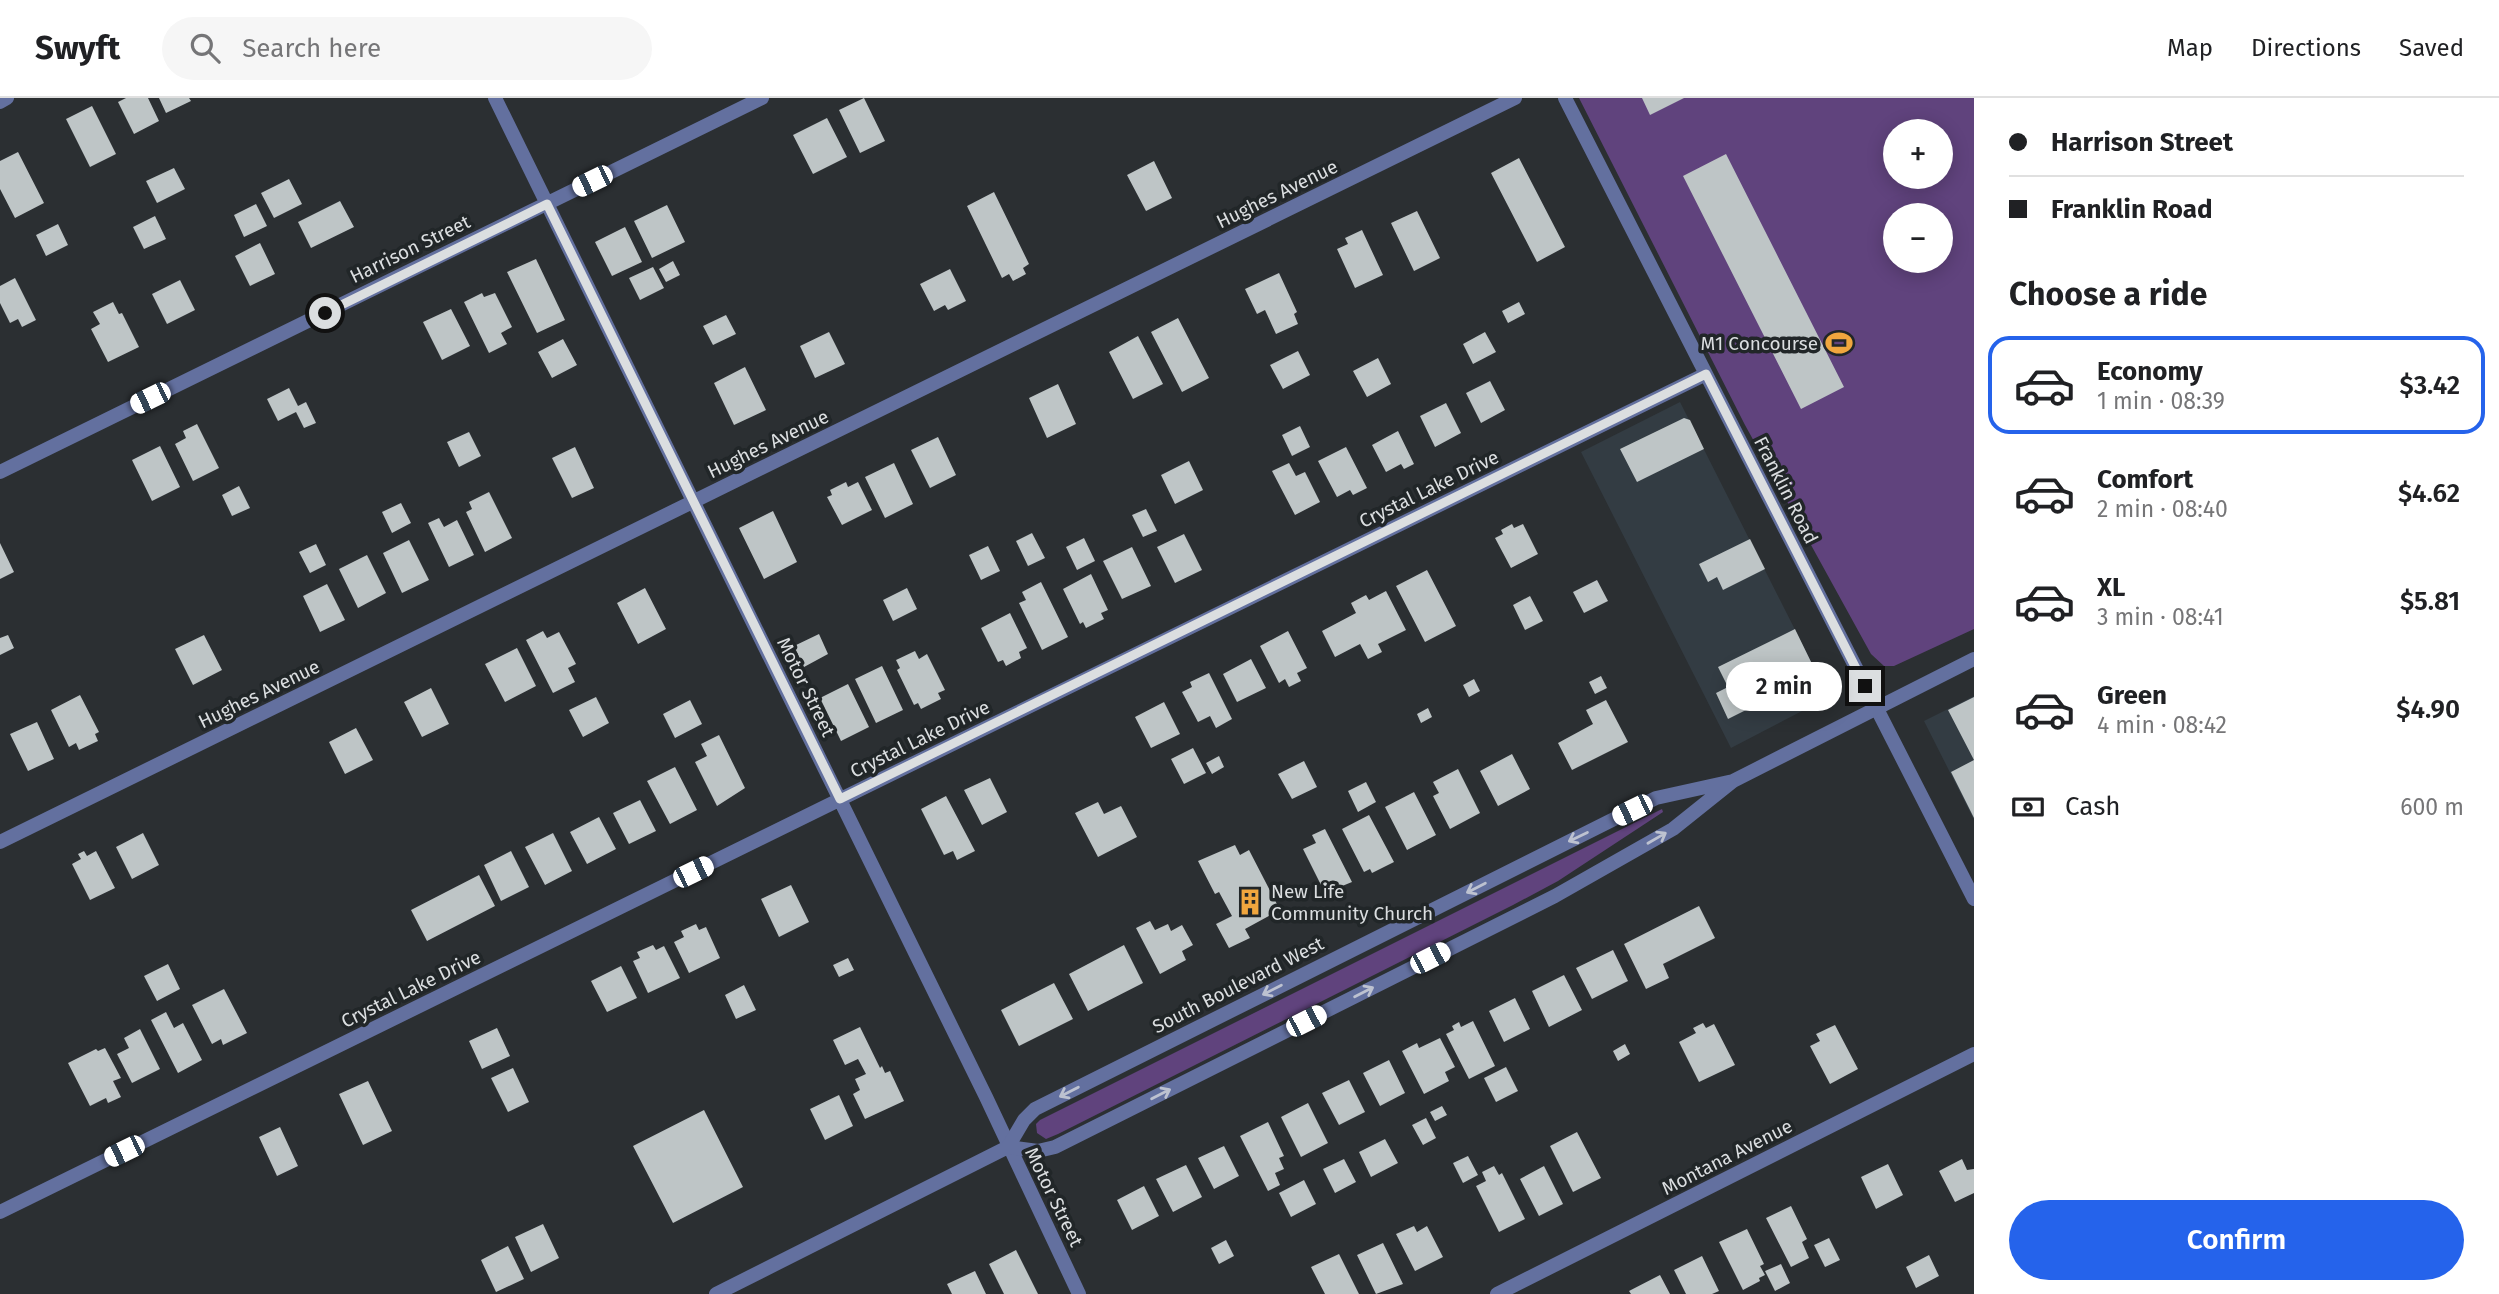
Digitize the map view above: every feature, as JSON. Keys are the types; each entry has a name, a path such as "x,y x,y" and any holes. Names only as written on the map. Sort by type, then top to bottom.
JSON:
{"street":[{"path":"0,102 7,98"},
{"name":"Motor Street","path":"495,98 840,799 1079,1294"},
{"name":"Harrison Street","path":"0,472 762,98"},
{"name":"Hughes Avenue","path":"0,842 1515,98"},
{"name":"Franklin Road","path":"1565,98 1974,899"},
{"name":"Crystal Lake Drive","path":"0,1212 1706,374"},
{"name":"South Boulevard West","path":"1733,781 1656,798 1035,1109 1024,1120 1008,1147 1038,1151 1055,1147 1556,895 1673,829 1733,781 1974,659"},
{"name":"Montana Avenue","path":"1497,1294 1974,1055"},
{"path":"716,1294 1008,1147"}],"shaded area":[{"name":"M1 Concourse","path":"1579,98 1974,98 1974,629 1894,666 1884,666 1871,654 1745,425"},
{"path":"1680,402 1829,697 1731,748 1581,452"},
{"path":"1974,696 1974,820 1924,721"},
{"path":"1662,809 1663,812 1558,881 1513,905 1058,1134 1046,1139 1037,1133 1036,1124 1040,1120"}],"building":[{"path":"126,98 148,98 159,121 134,134 118,102"},
{"path":"159,98 189,98 191,101 166,113"},
{"path":"864,98 885,141 860,153 839,110"},
{"path":"1642,98 1684,98 1650,115"},
{"path":"92,106 116,154 90,167 66,119"},
{"path":"827,118 847,157 813,174 793,135"},
{"path":"18,152 44,203 15,218 0,189 0,161"},
{"path":"1726,154 1844,387 1801,409 1683,176"},
{"path":"1519,158 1565,247 1537,262 1491,173"},
{"path":"1154,161 1172,198 1146,211 1127,175"},
{"path":"174,168 185,189 157,203 146,181"},
{"path":"289,179 302,204 274,218 261,193"},
{"path":"994,192 1029,264 1023,268 1026,274 1013,281 1009,274 1002,278 967,206"},
{"path":"340,201 354,227 311,248 298,222"},
{"path":"256,204 267,226 244,237 234,215"},
{"path":"667,205 685,242 652,258 634,221"},
{"path":"1417,211 1440,258 1414,271 1391,223"},
{"path":"155,216 166,239 144,249 133,227"},
{"path":"58,224 68,245 46,256 36,235"},
{"path":"625,227 642,262 612,276 595,242"},
{"path":"1362,230 1383,275 1355,288 1337,249 1348,244 1345,238"},
{"path":"260,243 275,274 250,286 235,256"},
{"path":"536,259 565,320 537,333 507,272"},
{"path":"673,261 680,275 666,282 659,269"},
{"path":"653,267 664,288 640,300 629,278"},
{"path":"950,269 966,301 948,310 945,305 934,311 920,284"},
{"path":"1279,273 1297,312 1294,314 1298,324 1276,334 1265,310 1257,314 1245,289"},
{"path":"15,278 36,320 22,327 18,319 10,323 0,303 0,286"},
{"path":"180,280 195,310 167,324 152,294"},
{"path":"482,293 484,297 495,293 512,327 501,333 507,344 489,353 464,302"},
{"path":"113,302 119,314 122,313 139,347 108,362 91,329 100,324 93,312"},
{"path":"1519,302 1525,314 1508,323 1502,311"},
{"path":"451,309 470,346 442,360 423,322"},
{"path":"726,315 736,334 713,345 703,326"},
{"path":"1178,318 1209,378 1182,392 1151,332"},
{"path":"829,332 845,364 815,378 800,346"},
{"path":"1485,332 1496,352 1473,364 1463,344"},
{"path":"1138,336 1163,384 1133,399 1109,352"},
{"path":"563,339 577,365 552,378 538,352"},
{"path":"1298,351 1310,375 1283,389 1270,365"},
{"path":"1378,358 1391,384 1367,397 1353,371"},
{"path":"745,367 766,410 734,425 714,383"},
{"path":"1490,381 1505,410 1481,423 1466,393"},
{"path":"1058,384 1076,424 1047,438 1029,398"},
{"path":"289,388 298,406 306,402 316,423 304,428 296,412 278,421 267,399"},
{"path":"1446,403 1461,433 1435,447 1420,416"},
{"path":"1684,418 1690,420 1704,449 1637,482 1620,449"},
{"path":"197,424 219,468 193,481 175,444 186,438 183,431"},
{"path":"1300,426 1310,447 1292,456 1282,435"},
{"path":"1398,431 1414,464 1404,469 1401,464 1386,472 1372,445"},
{"path":"469,432 481,456 459,467 447,442"},
{"path":"938,437 956,475 930,488 911,450"},
{"path":"160,446 180,487 152,501 132,460"},
{"path":"575,447 594,488 572,498 552,458"},
{"path":"1346,447 1367,488 1353,495 1350,490 1337,497 1318,461"},
{"path":"1189,461 1203,490 1175,504 1161,475"},
{"path":"894,463 913,504 885,518 865,477"},
{"path":"1289,463 1296,476 1305,472 1320,502 1295,515 1272,471"},
{"path":"846,482 848,487 858,482 872,510 842,525 827,497 832,495 830,490"},
{"path":"239,486 250,508 232,516 222,495"},
{"path":"489,492 512,538 485,552 466,512 472,509 469,502"},
{"path":"401,503 411,523 392,533 382,512"},
{"path":"1146,509 1157,531 1143,537 1132,515"},
{"path":"773,511 797,562 764,579 739,528"},
{"path":"439,518 444,527 457,520 474,555 449,567 428,523"},
{"path":"1512,524 1514,528 1523,524 1538,554 1511,568 1495,538 1503,534 1501,530"},
{"path":"1032,533 1045,558 1028,566 1016,541"},
{"path":"1184,534 1202,570 1175,583 1157,547"},
{"path":"1084,538 1095,561 1077,570 1066,547"},
{"path":"1750,539 1765,569 1723,590 1717,577 1708,582 1699,564"},
{"path":"409,540 429,580 402,593 383,553"},
{"path":"0,543 14,572 0,579"},
{"path":"316,544 326,565 310,573 299,552"},
{"path":"988,546 1000,571 981,580 969,555"},
{"path":"1132,547 1151,586 1122,599 1103,561"},
{"path":"367,555 386,593 358,608 339,569"},
{"path":"1427,570 1456,626 1425,642 1396,586"},
{"path":"1091,574 1108,610 1101,613 1104,619 1086,628 1083,622 1080,624 1063,589"},
{"path":"1597,580 1608,601 1584,613 1573,592"},
{"path":"1041,582 1068,637 1042,650 1019,603 1026,600 1022,592"},
{"path":"327,584 345,620 320,632 303,596"},
{"path":"645,588 666,629 638,644 617,603"},
{"path":"907,588 917,609 893,621 883,600"},
{"path":"1386,591 1406,630 1378,644 1382,652 1368,659 1360,644 1335,657 1322,631 1356,613 1351,603 1366,595 1369,600"},
{"path":"1530,596 1543,621 1525,630 1513,605"},
{"path":"1010,613 1027,648 1019,652 1021,658 1006,666 1003,660 998,662 981,628"},
{"path":"1795,629 1815,670 1812,677 1728,719 1716,693 1728,687 1718,667"},
{"path":"543,631 547,638 559,632 576,664 568,668 575,682 553,693 526,640"},
{"path":"1288,631 1307,668 1297,673 1301,681 1289,687 1285,679 1279,683 1260,646"},
{"path":"819,634 828,654 804,667 794,646"},
{"path":"8,635 14,648 0,655 0,638"},
{"path":"204,635 222,670 193,685 175,649"},
{"path":"517,648 536,686 505,702 485,664"},
{"path":"915,651 919,659 927,654 945,690 938,693 941,699 921,709 918,703 914,705 897,670 900,668 896,660"},
{"path":"1251,659 1266,688 1237,702 1223,674"},
{"path":"882,666 903,710 876,723 855,679"},
{"path":"1209,673 1232,719 1216,728 1210,716 1198,722 1182,692 1192,687 1190,682"},
{"path":"1601,676 1607,688 1595,694 1589,682"},
{"path":"1474,679 1480,691 1469,697 1463,685"},
{"path":"848,684 869,727 841,741 820,698"},
{"path":"431,688 449,724 422,737 404,702"},
{"path":"80,695 99,732 95,734 98,741 79,750 76,743 69,747 51,710"},
{"path":"596,697 609,723 583,737 569,710"},
{"path":"1974,697 1974,760 1948,710"},
{"path":"690,700 702,724 675,738 663,714"},
{"path":"1606,700 1628,742 1572,770 1558,743 1593,724 1586,710"},
{"path":"1164,702 1180,734 1151,748 1135,717"},
{"path":"1428,708 1432,717 1421,723 1417,714"},
{"path":"37,722 54,759 28,771 10,734"},
{"path":"356,728 373,760 345,774 329,742"},
{"path":"719,735 745,788 717,806 695,762 707,756 701,744"},
{"path":"1193,748 1206,773 1184,784 1171,759"},
{"path":"1512,754 1530,789 1498,806 1480,771"},
{"path":"1219,756 1224,767 1212,774 1206,763"},
{"path":"1974,760 1974,818 1951,772"},
{"path":"1304,761 1317,787 1292,799 1278,774"},
{"path":"675,767 697,810 670,824 647,781"},
{"path":"1458,769 1480,813 1450,829 1433,796 1439,793 1433,782"},
{"path":"990,778 1007,812 982,825 964,790"},
{"path":"1366,782 1376,802 1358,812 1348,791"},
{"path":"1414,792 1436,835 1407,850 1385,807"},
{"path":"946,796 975,851 957,860 953,851 944,855 921,809"},
{"path":"640,800 656,831 629,844 613,813"},
{"path":"1098,802 1104,814 1121,806 1137,837 1098,857 1075,813"},
{"path":"1369,815 1394,862 1372,873 1370,869 1364,872 1342,829"},
{"path":"599,817 616,849 587,864 570,832"},
{"path":"1325,829 1352,882 1325,893 1303,849 1316,843 1312,835"},
{"path":"143,833 159,865 132,879 116,847"},
{"path":"553,833 572,871 545,885 525,847"},
{"name":"New Life Community Church","path":"1235,845 1240,855 1249,850 1280,910 1245,929 1250,938 1229,948 1216,924 1232,916 1219,892 1215,894 1198,861"},
{"path":"84,851 87,856 96,851 115,888 90,900 72,864 81,859 78,854"},
{"path":"511,851 529,887 501,901 484,865"},
{"path":"479,875 495,906 427,941 411,910"},
{"path":"791,885 809,922 779,937 761,899"},
{"path":"1699,906 1715,938 1663,964 1669,978 1646,989 1624,944"},
{"path":"1150,921 1155,930 1168,924 1171,931 1182,925 1193,945 1182,951 1186,960 1160,974 1136,928"},
{"path":"696,924 699,930 706,927 720,958 689,973 674,942 684,937 681,931"},
{"path":"653,945 656,950 664,946 680,978 648,993 633,961 640,958 637,952"},
{"path":"1124,945 1143,983 1088,1011 1069,974"},
{"path":"1613,950 1628,981 1592,999 1576,968"},
{"path":"848,958 854,970 839,977 833,965"},
{"path":"168,964 180,989 157,1001 144,976"},
{"path":"621,966 637,998 607,1012 591,981"},
{"path":"1564,975 1582,1010 1549,1027 1532,991"},
{"path":"1054,983 1073,1019 1019,1046 1001,1010"},
{"path":"744,985 756,1010 736,1019 725,995"},
{"path":"224,989 247,1033 223,1045 221,1039 212,1044 192,1005"},
{"path":"1515,998 1530,1029 1504,1042 1489,1011"},
{"path":"166,1012 174,1028 183,1023 202,1060 178,1073 151,1020"},
{"path":"1473,1021 1495,1066 1469,1079 1446,1034 1454,1030 1452,1026 1459,1022 1461,1027"},
{"path":"1703,1023 1706,1028 1714,1024 1735,1065 1699,1082 1679,1042 1696,1033 1693,1028"},
{"path":"1835,1025 1858,1069 1830,1084 1810,1046 1820,1041 1816,1034"},
{"path":"860,1027 880,1068 882,1066 885,1073 890,1071 904,1101 865,1119 853,1094 860,1090 855,1079 866,1074 858,1059 845,1065 833,1040"},
{"path":"497,1028 510,1056 482,1069 469,1041"},
{"path":"140,1029 160,1069 132,1083 117,1054 129,1048 124,1038"},
{"path":"1440,1038 1455,1067 1445,1072 1449,1081 1424,1094 1402,1051 1417,1043 1419,1048"},
{"path":"1625,1044 1630,1054 1618,1061 1613,1051"},
{"path":"105,1048 121,1078 113,1081 121,1097 108,1103 106,1098 90,1106 68,1063 96,1049 98,1051"},
{"path":"1389,1060 1405,1093 1380,1106 1363,1073"},
{"path":"1506,1067 1518,1091 1496,1102 1484,1078"},
{"path":"513,1068 529,1102 508,1112 491,1078"},
{"path":"1349,1080 1365,1112 1339,1125 1322,1093"},
{"path":"368,1081 392,1131 363,1145 339,1094"},
{"path":"839,1095 853,1126 825,1140 810,1109"},
{"path":"1308,1103 1328,1143 1301,1157 1281,1117"},
{"path":"1442,1106 1447,1115 1435,1121 1430,1112"},
{"path":"704,1110 743,1187 673,1223 633,1146"},
{"path":"1426,1118 1436,1138 1423,1145 1412,1125"},
{"path":"1268,1122 1284,1156 1279,1158 1284,1169 1275,1173 1280,1185 1268,1191 1240,1136"},
{"path":"280,1127 298,1166 277,1176 259,1137"},
{"path":"1577,1132 1601,1178 1573,1192 1550,1146"},
{"path":"1385,1139 1398,1163 1371,1177 1359,1152"},
{"path":"1224,1146 1239,1176 1214,1189 1198,1158"},
{"path":"1468,1156 1478,1175 1463,1183 1453,1163"},
{"path":"1344,1159 1356,1182 1335,1193 1323,1169"},
{"path":"1962,1159 1967,1170 1974,1169 1974,1193 1955,1202 1939,1171"},
{"path":"1888,1164 1903,1195 1876,1209 1861,1177"},
{"path":"1186,1165 1202,1197 1173,1212 1156,1179"},
{"path":"1494,1166 1499,1175 1502,1173 1525,1219 1499,1232 1476,1186 1486,1181 1482,1172"},
{"path":"1544,1166 1563,1204 1539,1216 1520,1179"},
{"path":"1304,1180 1316,1204 1291,1217 1279,1193"},
{"path":"1144,1186 1159,1216 1132,1230 1117,1200"},
{"path":"1791,1206 1807,1239 1802,1242 1809,1258 1791,1267 1766,1218"},
{"path":"543,1224 559,1258 531,1272 515,1237"},
{"path":"1414,1226 1417,1232 1427,1226 1443,1257 1415,1271 1396,1234"},
{"path":"1747,1229 1764,1264 1760,1266 1765,1275 1759,1278 1760,1281 1743,1290 1719,1242"},
{"path":"1829,1238 1840,1260 1825,1267 1814,1245"},
{"path":"1226,1240 1234,1256 1219,1264 1211,1248"},
{"path":"1383,1243 1403,1284 1376,1294 1357,1255"},
{"path":"508,1246 524,1279 496,1292 481,1260"},
{"path":"1016,1250 1038,1294 1004,1294 989,1264"},
{"path":"1339,1254 1359,1294 1325,1294 1311,1267"},
{"path":"1929,1255 1939,1276 1916,1288 1906,1267"},
{"path":"1702,1256 1719,1291 1712,1294 1686,1294 1674,1270"},
{"path":"1781,1264 1790,1283 1775,1291 1765,1271"},
{"path":"975,1271 986,1294 952,1294 947,1284"},
{"path":"1660,1275 1670,1294 1631,1294 1629,1291"}],"place":[{"name":"M1 Concourse","path":"1839,343"},
{"name":"New Life Community Church","path":"1250,902"}],"route":[{"path":"325,313 547,204 840,799 1706,374 1865,686"}]}
